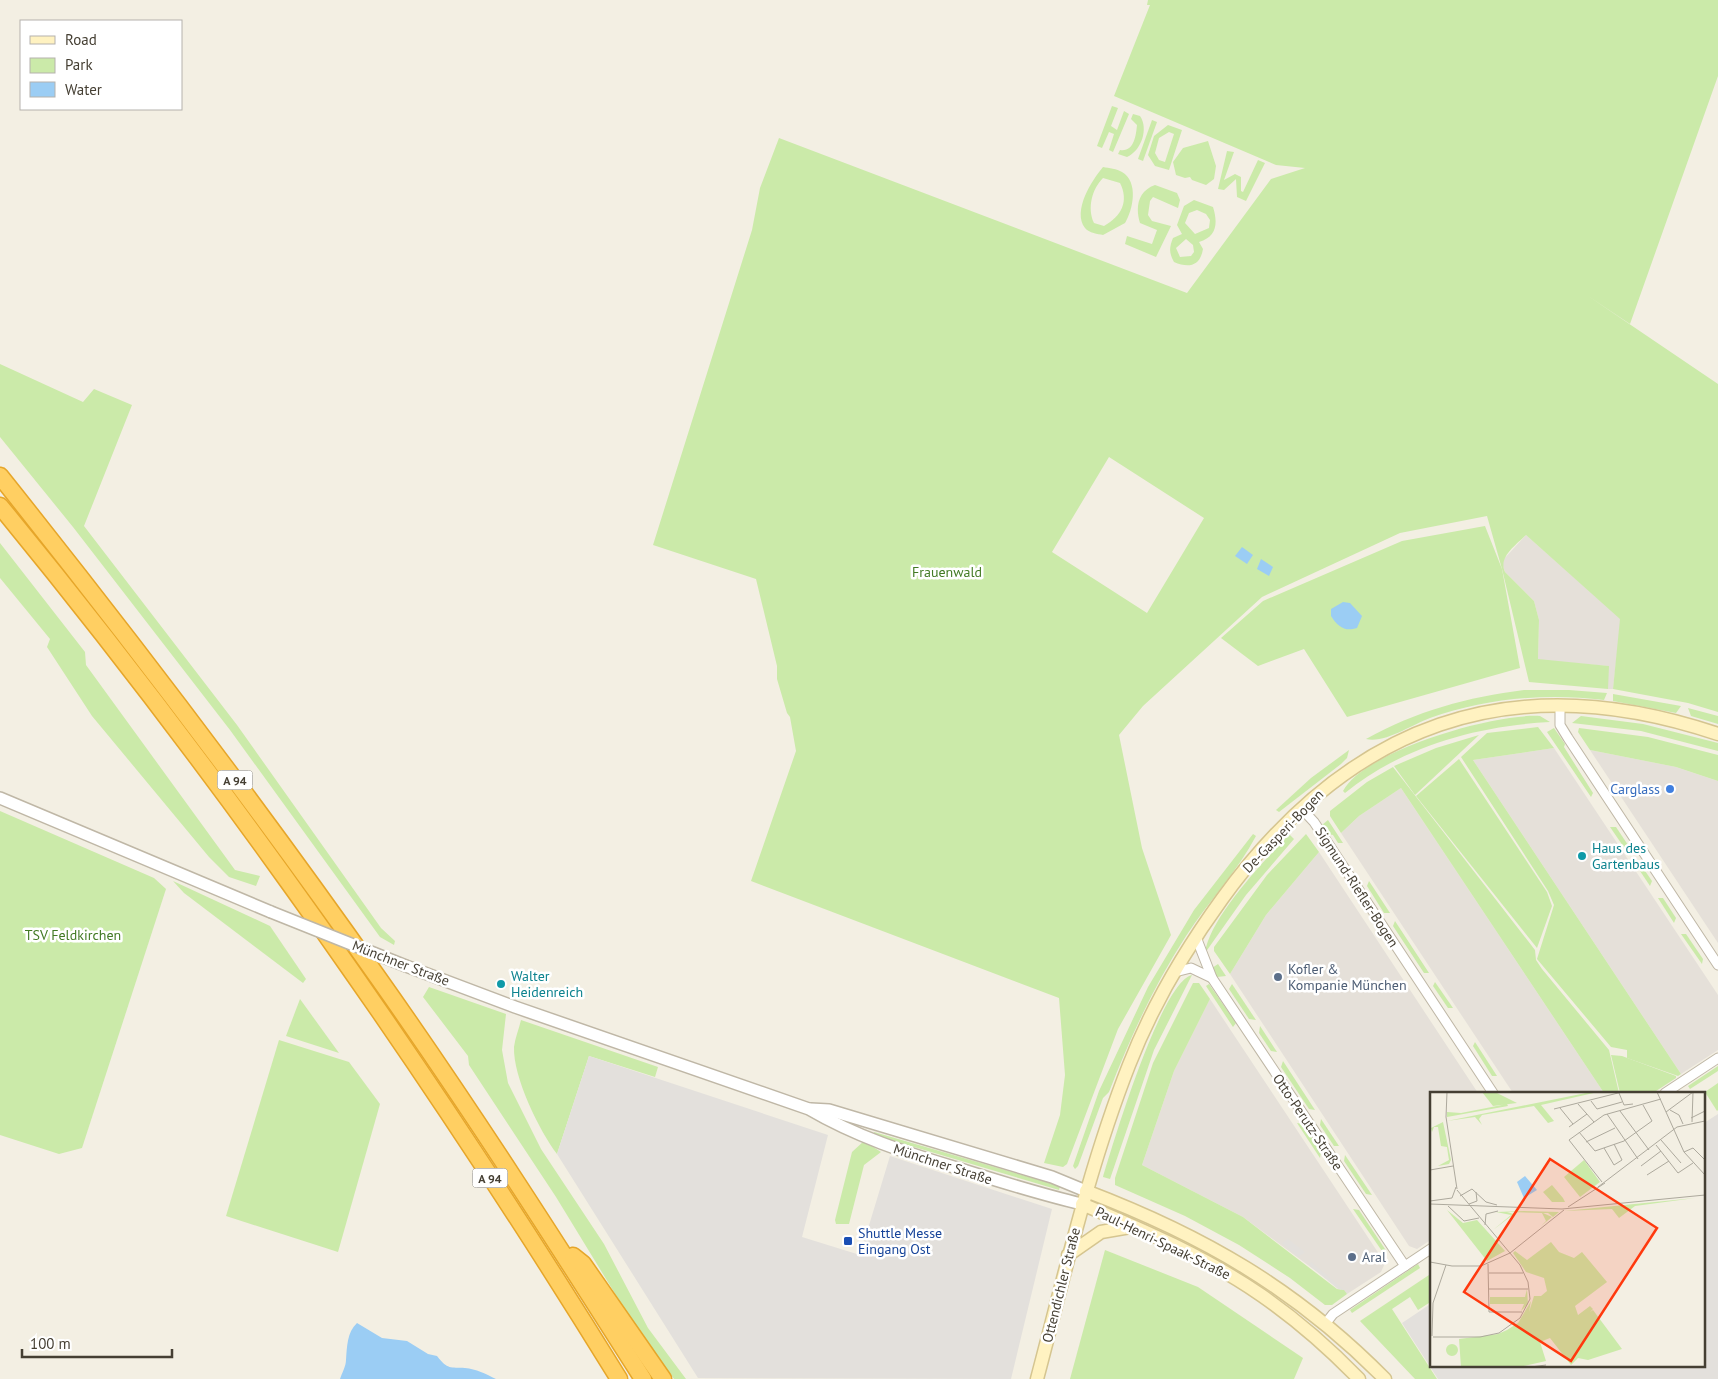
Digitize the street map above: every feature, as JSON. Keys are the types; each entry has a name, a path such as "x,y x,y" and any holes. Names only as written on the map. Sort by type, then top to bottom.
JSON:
{"highway":[{"name":"A 94","path":"0,476 158,678 273,831 381,981 554,1240 643,1379"},
{"name":"A 94","path":"0,506 148,693 357,980 434,1093 619,1379"},
{"path":"554,1240 583,1264 663,1379"}],"main road":[{"name":"De-Gasperi-Bogen","path":"1086,1191 1129,1065 1162,994 1196,937 1251,862 1301,808 1355,765 1392,743 1465,716 1531,706 1608,709 1651,716 1718,734"},
{"name":"Ottendichler Straße","path":"1037,1379 1086,1191"},
{"name":"Paul-Henri-Spaak-Straße","path":"1086,1191 1162,1222 1217,1249 1270,1282 1326,1323 1385,1379"},
{"name":"Paul-Henri-Spaak-Straße","path":"1082,1204 1133,1226 1209,1263 1261,1295 1319,1339 1359,1379"},
{"path":"1068,1255 1101,1232 1133,1226"}],"street":[{"path":"1560,706 1560,725 1718,965"},
{"name":"Münchner Straße","path":"0,798 271,912 406,966 588,1033 809,1109 826,1119 894,1148 1031,1192 1082,1204"},
{"name":"Sigmund-Riefler-Bogen","path":"1301,808 1314,822 1492,1092"},
{"name":"Otto-Perutz-Straße","path":"1196,937 1212,978 1405,1266"},
{"path":"1175,972 1191,968 1212,978"},
{"path":"1667,1092 1718,1058"},
{"name":"Münchner Straße","path":"809,1109 829,1110 1052,1178 1086,1191"},
{"path":"1326,1323 1333,1314 1430,1249"}],"shaded area":[{"path":"1526,535 1621,619 1613,689 1608,689 1608,666 1538,660 1539,620 1534,601 1505,572 1503,566 1503,560"},
{"path":"1554,748 1718,995 1718,1050 1681,1074 1473,760"},
{"path":"1590,750 1676,767 1718,781 1718,943"},
{"path":"1401,788 1603,1092 1512,1092 1341,833 1359,816"},
{"path":"1319,852 1477,1092 1430,1092 1430,1240 1417,1249 1409,1246 1230,974 1266,915"},
{"path":"1210,999 1385,1263 1381,1272 1347,1294 1243,1217 1142,1165 1174,1071"},
{"path":"589,1056 828,1135 802,1237 860,1255 890,1156 1052,1209 1011,1379 698,1378 557,1154"},
{"path":"1718,1114 1718,1379 1438,1379 1402,1323 1430,1304 1430,1366 1706,1366 1706,1122"},
{"path":"1288,1239 1305,1252 1298,1257 1282,1243"},
{"path":"1311,1262 1344,1290 1338,1289 1309,1265"}],"green space":[{"name":"Frauenwald","path":"1148,0 1718,0 1718,76 1630,324 1588,296 1718,384 1718,712 1688,703 1613,689 1620,619 1526,535 1506,556 1503,567 1505,572 1534,601 1539,620 1538,659 1609,666 1608,689 1529,682 1502,569 1487,516 1400,533 1262,597 1143,706 1119,735 1142,848 1171,935 1118,1029 1067,1164 1063,1167 1044,1163 1060,1115 1065,1075 1059,998 751,881 796,751 790,717 787,713 777,679 777,666 756,579 653,545 752,230 760,188 779,138 1187,293 1271,179 1305,168 1276,165 1114,96 1150,5 1147,5","holes":["1109,457 1204,518 1147,613 1052,552"]},
{"path":"1112,106 1118,108 1111,126 1117,130 1124,111 1129,114 1113,152 1109,150 1114,134 1109,132 1102,148 1097,146"},
{"path":"1133,114 1140,116 1143,121 1144,133 1140,145 1127,157 1118,154 1120,150 1125,150 1131,146 1136,134 1137,125 1131,119"},
{"path":"1152,120 1157,122 1143,161 1138,159"},
{"path":"1168,125 1182,130 1169,170 1155,166 1148,155 1154,136","holes":["1169,132 1174,134 1165,162 1159,160 1155,153 1159,138"]},
{"path":"1208,141 1216,166 1214,179 1206,185 1192,180 1190,177 1185,178 1176,175 1173,162 1183,148"},
{"path":"1227,151 1234,152 1224,180 1235,174 1241,177 1241,191 1243,192 1258,160 1265,163 1246,201 1237,197 1236,179 1224,190 1218,189"},
{"path":"1103,167 1120,171 1131,182 1133,189 1132,204 1125,223 1103,235 1085,228 1081,213 1085,196","holes":["1103,178 1120,183 1124,202 1119,213 1104,226 1094,223 1091,205 1093,193 1099,182"]},
{"path":"1155,185 1177,193 1180,200 1178,208 1153,197 1150,201 1148,215 1152,221 1171,226 1156,257 1125,244 1127,236 1152,244 1157,230 1140,223 1138,206 1141,195"},
{"path":"1194,200 1213,207 1216,224 1213,233 1205,240 1199,242 1203,249 1199,259 1196,263 1189,265 1174,262 1170,250 1173,238 1182,234 1177,225 1184,206","holes":["1197,210 1206,214 1210,220 1209,228 1195,234 1185,223 1189,213","1186,239 1193,245 1194,252 1191,256 1180,257 1176,248"]},
{"path":"0,364 83,402 94,389 132,405 84,526 237,725 381,928 395,941 394,945 380,937 230,730 73,527 0,437"},
{"path":"1485,526 1502,569 1520,668 1347,717 1304,649 1258,666 1221,638 1263,601 1402,541"},
{"path":"0,543 85,652 86,665 235,870 260,876 256,886 229,877 209,857 92,716 47,647 50,639 0,578"},
{"path":"1524,690 1569,690 1607,693 1604,700 1538,697 1473,706 1430,718 1381,739 1366,739 1423,713 1463,701"},
{"path":"1613,694 1681,706 1676,713 1613,701"},
{"path":"1688,708 1718,716 1718,724 1691,716"},
{"path":"1540,716 1550,722 1495,728 1442,741 1391,763 1345,793 1343,791 1356,776 1403,748 1433,737 1493,721"},
{"path":"1581,716 1643,724 1718,743 1718,751 1641,731 1572,723"},
{"path":"1538,727 1554,748 1473,760 1681,1074 1678,1076 1627,1058 1627,1050 1611,1047 1537,959 1554,905 1548,891 1461,757 1487,733"},
{"path":"1554,728 1593,793 1591,797 1547,732"},
{"path":"1579,728 1648,737 1718,755 1718,781 1676,767 1590,750 1578,732"},
{"path":"1479,735 1415,795 1394,766 1436,748"},
{"path":"1349,750 1347,758 1341,764 1279,812 1276,810 1311,778"},
{"path":"1459,759 1547,892 1552,906 1537,948 1416,796"},
{"path":"1393,767 1535,950 1536,960 1542,969 1609,1050 1619,1092 1603,1092 1401,788 1359,816 1341,833 1330,816 1330,811 1367,782"},
{"name":"TSV Feldkirchen","path":"0,811 154,878 166,889 82,1148 59,1154 0,1135"},
{"path":"1328,820 1343,843 1338,843 1333,835 1328,834 1322,825"},
{"path":"1610,827 1616,827 1632,851 1630,856"},
{"path":"1253,834 1256,836 1248,849 1186,936 1153,993 1125,1052 1109,1092 1103,1098 1078,1166 1075,1169 1073,1166 1099,1091 1148,987 1194,910"},
{"path":"1289,834 1294,839 1246,895 1205,953 1216,923 1227,907 1253,874"},
{"path":"1306,834 1319,852 1266,915 1230,974 1214,951 1214,947 1267,875"},
{"path":"1634,862 1639,862 1652,881 1650,886"},
{"path":"173,881 270,926 306,979 303,983 184,893"},
{"path":"1369,881 1390,913 1384,913 1367,886"},
{"path":"1658,898 1663,898 1676,918 1674,923"},
{"path":"1395,921 1429,973 1424,973 1393,926"},
{"path":"1681,934 1686,934 1703,959 1702,964"},
{"path":"1218,964 1226,976 1217,977 1212,968"},
{"path":"1192,975 1154,1050 1110,1179 1103,1177 1127,1100 1153,1033 1166,1005 1180,984"},
{"path":"1435,982 1453,1008 1448,1008 1433,986"},
{"path":"1193,983 1199,983 1210,999 1174,1071 1142,1165 1243,1217 1337,1289 1344,1290 1347,1294 1332,1305 1325,1305 1290,1278 1239,1245 1185,1216 1115,1185 1115,1178 1153,1063"},
{"path":"1209,984 1236,1023 1233,1027 1206,986"},
{"path":"1232,984 1256,1020 1249,1019 1229,989"},
{"path":"429,987 506,1014 502,1050 508,1083 541,1149 604,1244 648,1328 686,1379 674,1379 625,1310 556,1197 469,1065 468,1056 423,997"},
{"path":"300,999 339,1053 286,1036"},
{"path":"521,1020 658,1067 655,1077 589,1056 557,1154 535,1118 522,1088 514,1047"},
{"path":"1260,1026 1277,1052 1271,1051 1259,1033"},
{"path":"279,1040 349,1062 380,1104 338,1252 226,1216"},
{"path":"1475,1042 1497,1076 1492,1076 1473,1046"},
{"path":"1611,1055 1622,1056 1676,1076 1676,1078 1655,1092 1620,1092"},
{"path":"1283,1061 1315,1110 1309,1109 1281,1067"},
{"path":"1718,1066 1718,1071 1690,1089 1688,1086"},
{"path":"1718,1083 1717,1111 1706,1092"},
{"path":"1321,1119 1339,1146 1334,1146 1320,1125"},
{"path":"1297,1123 1303,1124 1321,1152 1320,1158"},
{"path":"874,1132 1060,1186 1059,1190 877,1136 874,1135"},
{"path":"864,1141 881,1152 864,1165 849,1224 836,1224 835,1220 852,1152"},
{"path":"1345,1155 1372,1195 1366,1194 1344,1161"},
{"path":"1353,1209 1359,1210 1387,1252 1384,1254"},
{"path":"1105,1250 1198,1287 1303,1358 1294,1379 1070,1379"},
{"path":"1418,1264 1420,1268 1352,1313 1350,1310"},
{"path":"1430,1274 1430,1302 1418,1310 1410,1297 1392,1309 1437,1379 1415,1379 1360,1321"}],"water":[{"path":"1242,547 1253,555 1247,564 1235,556"},
{"path":"1261,559 1273,567 1269,576 1257,569"},
{"path":"1343,602 1350,603 1362,616 1357,628 1342,628 1331,616 1331,609"},
{"path":"357,1323 382,1338 407,1341 428,1354 437,1356 449,1367 473,1369 496,1379 340,1379 345,1365 349,1335"}],"place":[{"name":"Carglass","path":"1670,789"},
{"name":"Haus des Gartenbaus","path":"1582,856"},
{"name":"Kofler & Kompanie München","path":"1278,977"},
{"name":"Walter Heidenreich","path":"501,984"},
{"name":"Shuttle Messe Eingang Ost","path":"848,1241"},
{"name":"Aral","path":"1352,1257"}]}
